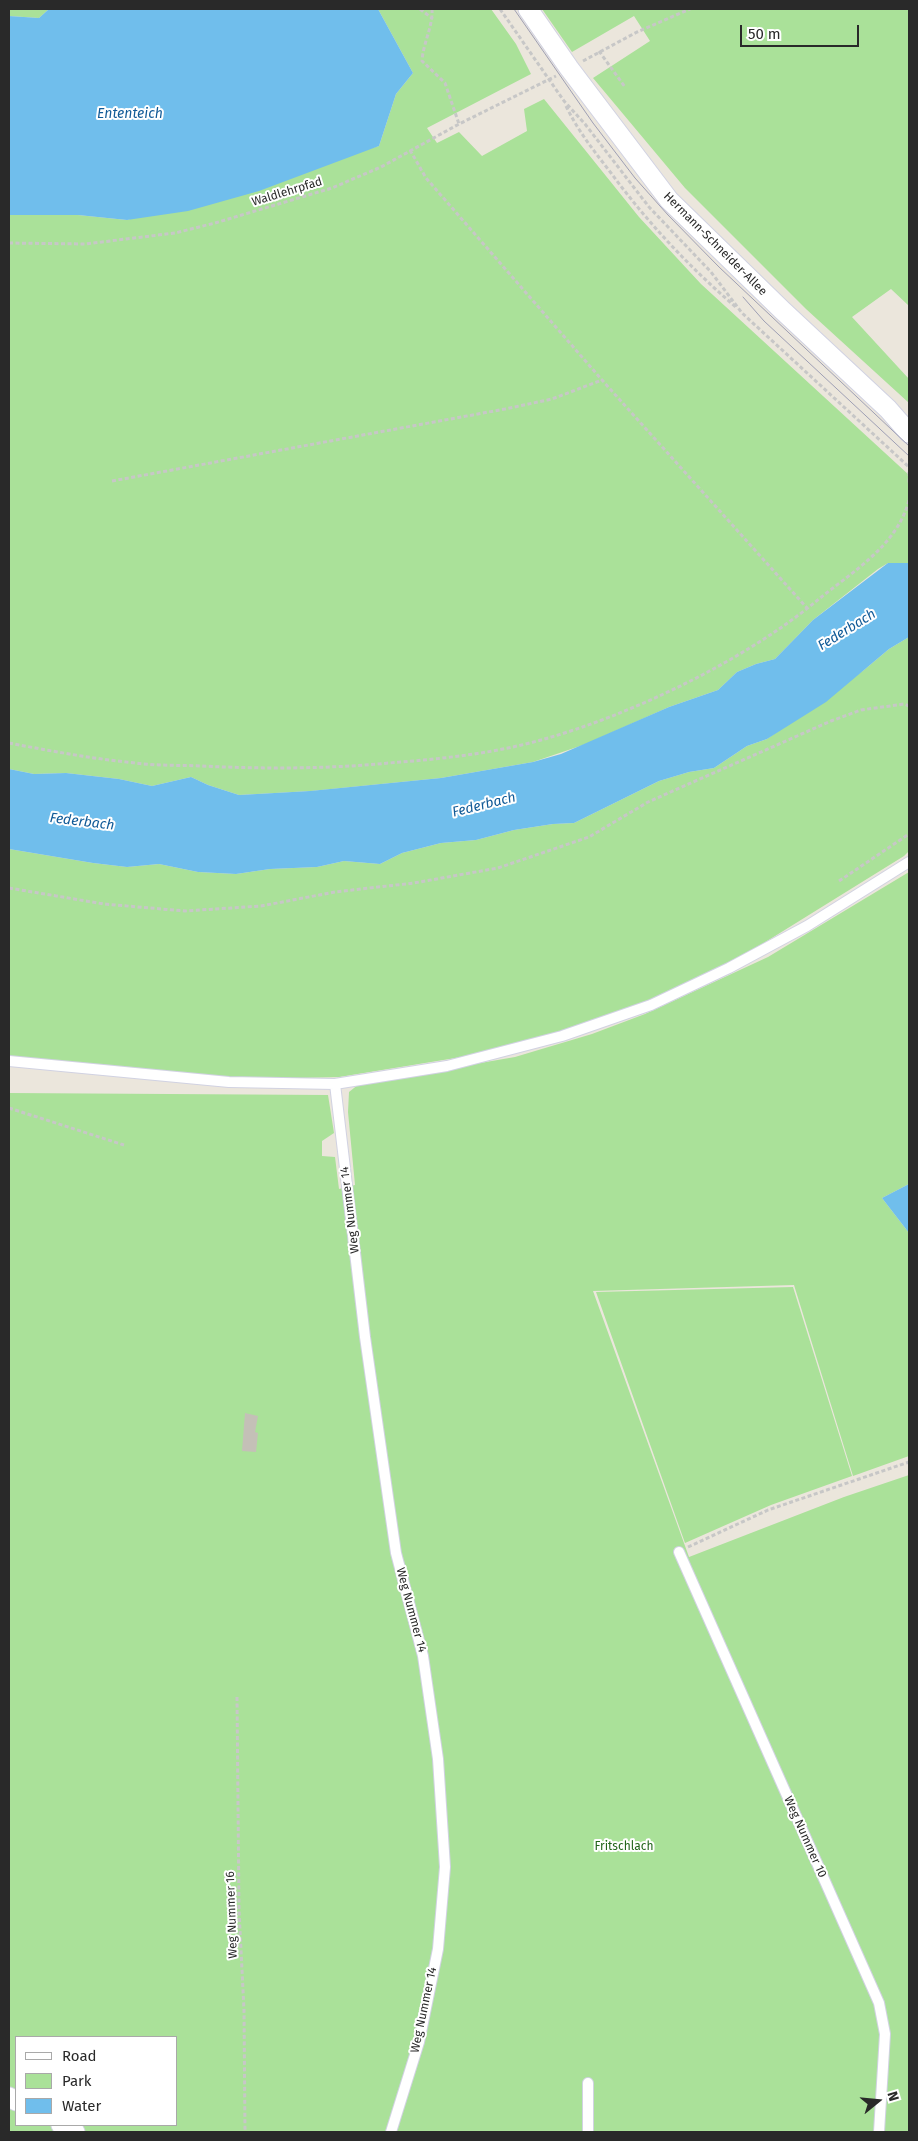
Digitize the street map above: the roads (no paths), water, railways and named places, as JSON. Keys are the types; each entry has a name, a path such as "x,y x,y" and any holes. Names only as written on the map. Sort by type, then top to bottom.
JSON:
{"street":[{"name":"Hermann-Schneider-Allee","path":"528,9 569,68 669,200 775,304 888,409 909,433"},
{"path":"63,2126 75,2132"}],"lane":[{"path":"9,1060 229,1082 336,1084 447,1066 562,1036 651,1005 729,968 806,926 909,862"},
{"name":"Weg Nummer 14","path":"336,1084 364,1327 396,1553 424,1656 438,1759 445,1867 438,1949 419,2042 391,2132"},
{"name":"Weg Nummer 10","path":"679,1552 879,2004 885,2034 879,2132"},
{"path":"588,2083 588,2132"}],"water":[{"name":"Ententeich","path":"49,9 378,9 413,73 396,94 379,146 259,191 188,211 127,220 78,215 9,215 9,16 39,18"},
{"name":"Federbach","path":"888,563 909,563 909,637 889,649 826,702 767,739 747,746 714,768 689,772 659,781 574,823 514,830 476,840 441,843 402,853 380,864 344,861 317,867 270,869 236,874 198,872 159,864 127,867 9,849 9,769 34,774 66,773 119,779 152,786 191,777 208,785 239,795 310,791 441,778 533,762 561,754 669,707 718,690 737,672 775,659 813,620"},
{"path":"909,1184 909,1233 882,1198"}],"tram line":[{"path":"514,9 593,123 635,178 668,215 719,267 909,446"},
{"path":"743,297 764,321 909,456"}],"park label":[{"name":"Fritschlach","path":"624,1847"}]}
